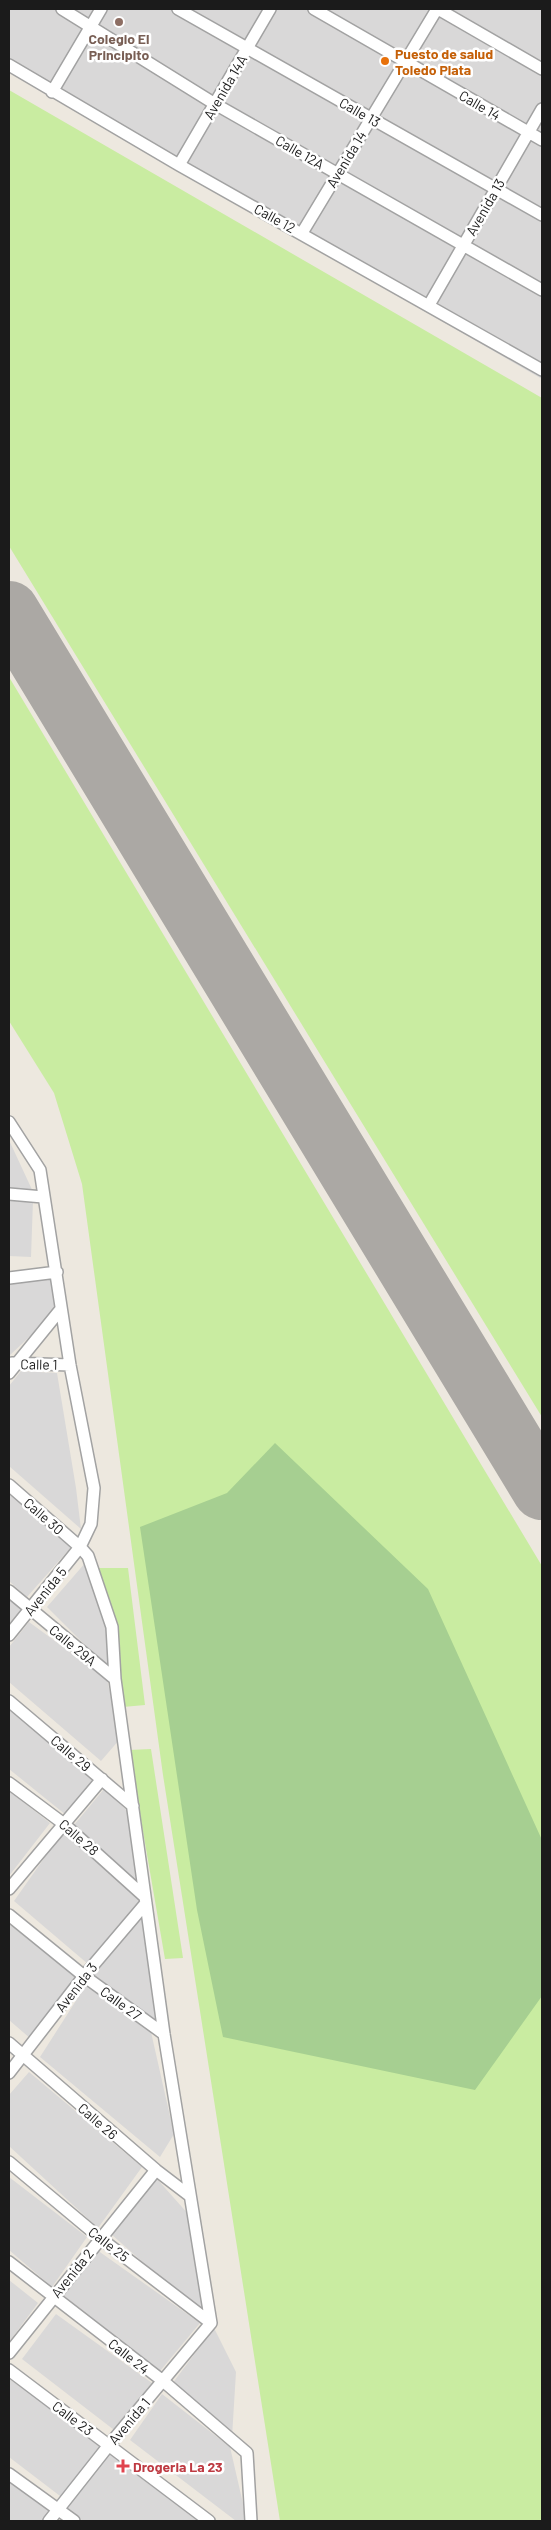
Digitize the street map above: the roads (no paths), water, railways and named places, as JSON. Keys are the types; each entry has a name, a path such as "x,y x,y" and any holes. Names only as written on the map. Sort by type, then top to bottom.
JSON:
{"street":[{"name":"Calle 12A","path":"62,9 215,104 542,290"},
{"path":"52,92 101,9"},
{"name":"Calle 13","path":"178,9 542,216"},
{"name":"Avenida 14A","path":"180,165 270,9"},
{"name":"Calle 14","path":"314,9 542,140"},
{"path":"437,9 542,69"},
{"name":"Avenida 14","path":"302,233 437,9"},
{"name":"Calle 12","path":"9,65 52,92 542,370"},
{"name":"Avenida 13","path":"429,305 542,108"},
{"name":"Avenida 5","path":"9,1122 40,1170 70,1365 94,1488 91,1524 80,1547 9,1635"},
{"path":"9,1194 43,1197"},
{"path":"9,1278 57,1272"},
{"path":"9,1373 13,1363 61,1309"},
{"name":"Calle 1","path":"13,1363 70,1365"},
{"name":"Calle 30","path":"9,1485 88,1556 112,1627 115,1679 164,2034 211,2323"},
{"name":"Calle 29A","path":"9,1592 115,1679"},
{"name":"Calle 29","path":"9,1701 133,1806"},
{"path":"9,1889 102,1779"},
{"name":"Calle 28","path":"9,1783 64,1824 145,1900"},
{"name":"Avenida 3","path":"9,2073 145,1900"},
{"name":"Calle 27","path":"9,1915 84,1976 164,2034"},
{"name":"Calle 26","path":"9,2043 156,2170 190,2196"},
{"name":"Calle 25","path":"9,2162 100,2238 211,2323"},
{"name":"Avenida 2","path":"9,2353 156,2170"},
{"name":"Calle 24","path":"9,2262 163,2381 247,2453 251,2521"},
{"name":"Avenida 1","path":"49,2521 109,2445 211,2323"},
{"name":"Calle 23","path":"9,2370 209,2521"},
{"path":"9,2474 74,2521"}],"place":[{"name":"Colegio El Principito","path":"119,22"},
{"name":"Puesto de salud Toledo Plata","path":"385,61"},
{"name":"Drogeria La 23","path":"123,2466"}]}
